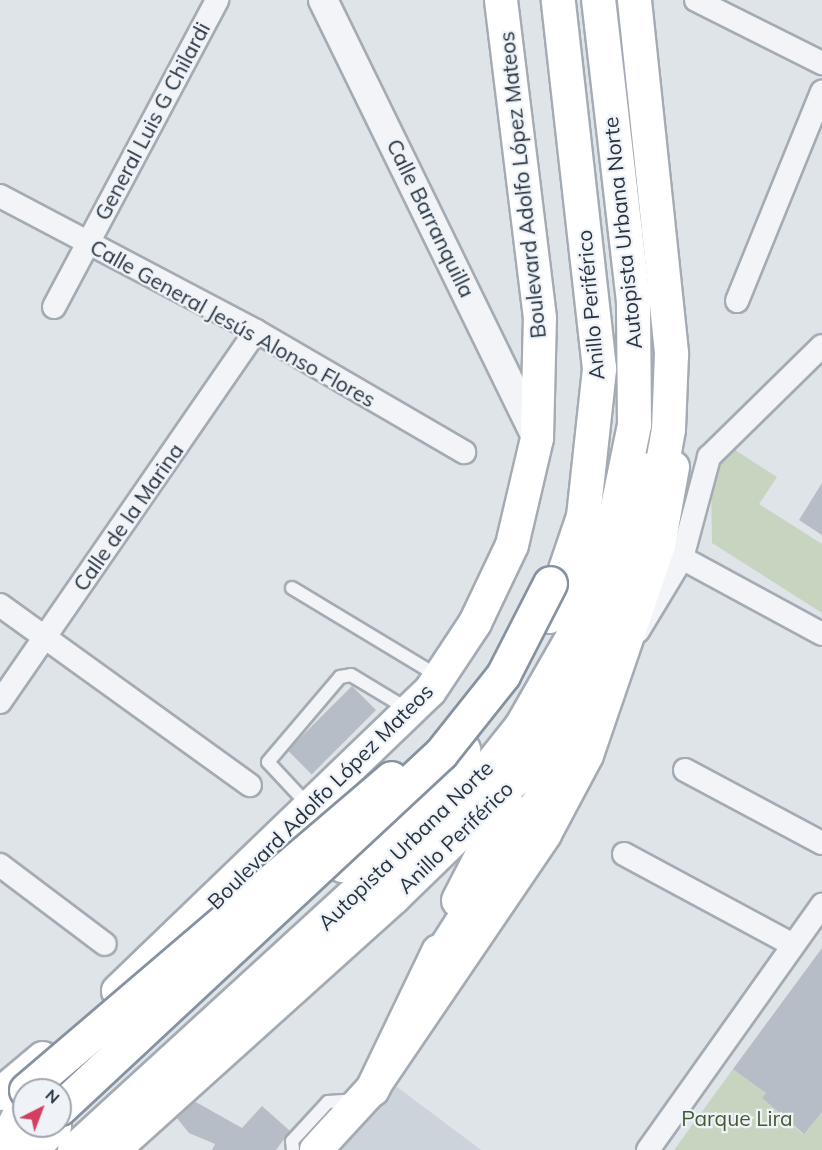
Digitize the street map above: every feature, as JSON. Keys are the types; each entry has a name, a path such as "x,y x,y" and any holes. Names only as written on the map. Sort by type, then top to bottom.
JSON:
{"highway":[{"name":"Autopista Urbana Norte","path":"72,1097 441,753 477,714 527,632 567,543 585,468 596,341 549,0"},
{"name":"Anillo Periférico","path":"72,1108 148,1033 404,812 451,765 494,712 549,617 583,516 599,368 558,0"},
{"name":"Autopista Urbana Norte","path":"74,1150 478,780 521,726 580,623 614,521 634,424 633,301 598,0"},
{"name":"Anillo Periférico","path":"112,1150 498,799 570,700 631,560 654,407 649,316 612,0"},
{"path":"430,970 510,850 552,780 618,653 646,548 670,388 669,320 634,0"},
{"path":"510,850 518,823 566,730 570,700"},
{"path":"367,1094 430,970 481,850 570,700"},
{"path":"40,1078 361,800 441,753"},
{"path":"148,1033 225,892"},
{"path":"37,1078 50,1052"},
{"path":"0,1112 12,1102"},
{"path":"1,1150 12,1128"},
{"path":"14,1150 27,1138"},
{"path":"30,1150 42,1138"}],"main road":[{"name":"Boulevard Adolfo López Mateos","path":"0,1094 50,1052 225,892 313,809 410,711 439,677 475,623 512,545 537,438 540,318 501,0"},
{"path":"316,1150 367,1094 545,834 587,755 618,653 662,533 673,474 679,348 642,0"}],"street":[{"name":"General Luis G Chilardi","path":"54,307 217,0"},
{"name":"Calle Barranquilla","path":"323,0 537,438"},
{"path":"696,0 822,63"},
{"path":"737,302 822,92"},
{"name":"Calle General Jesús Alonso Flores","path":"0,196 256,331 464,452"},
{"name":"Calle de la Marina","path":"0,702 256,331"},
{"path":"618,653 682,558 709,457 822,346"},
{"path":"682,558 822,634"},
{"path":"0,605 250,785"},
{"path":"685,770 822,843"},
{"path":"624,854 794,945"},
{"path":"0,865 105,944"},
{"path":"648,1150 822,905"}],"lane":[{"path":"292,588 439,677"},
{"path":"313,809 268,762 340,677 351,675 410,711"},
{"path":"292,1150 292,1141 328,1102 367,1094"}],"shaded area":[{"path":"393,1084 481,1150 335,1150"}],"green space":[{"path":"735,450 777,477 759,504 822,544 822,613 712,543 711,473"},
{"name":"Parque Lira","path":"817,1034 762,1098 803,1134 822,1112 822,1150 674,1150 733,1069"}],"building":[{"path":"822,483 822,535 799,520"},
{"path":"352,686 376,710 312,774 288,750"},
{"path":"822,948 822,1112 804,1134 762,1098 766,1093 733,1069"},
{"path":"194,1101 242,1128 262,1106 290,1131 276,1150 212,1150 215,1144 189,1133 176,1117"}]}
